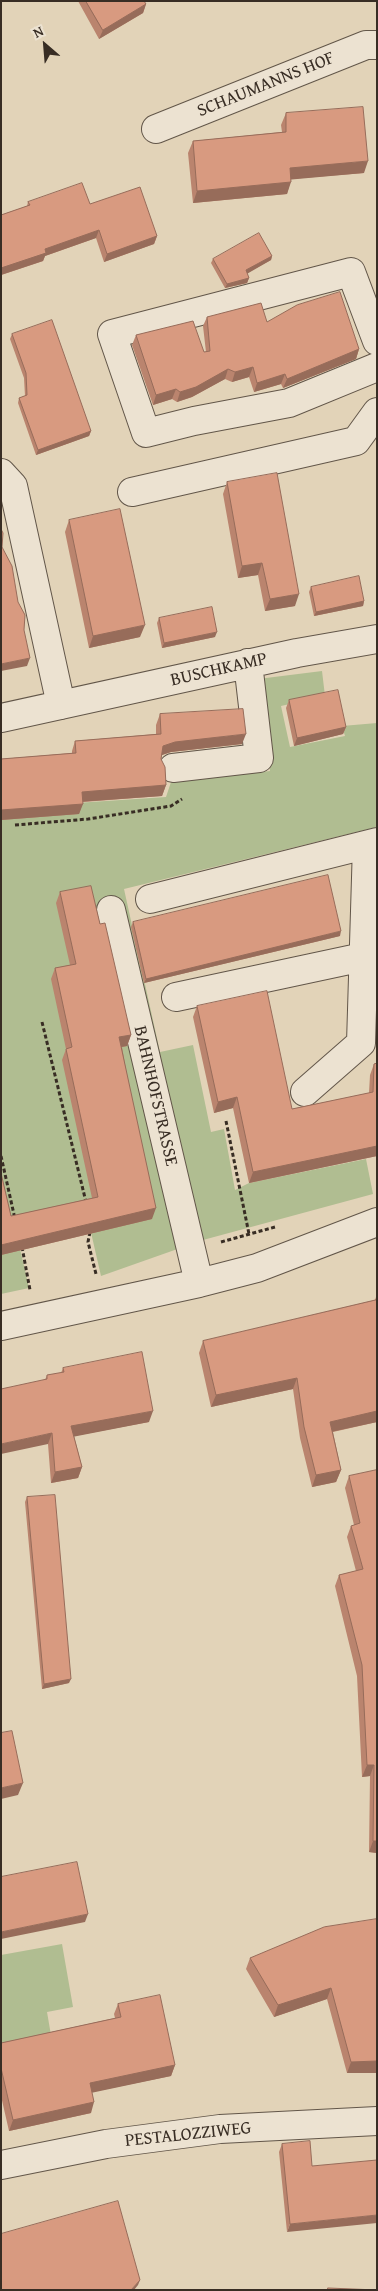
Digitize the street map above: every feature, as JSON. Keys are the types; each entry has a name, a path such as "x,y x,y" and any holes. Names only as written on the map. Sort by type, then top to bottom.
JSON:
{"street":[{"name":"SCHAUMANNS HOF","path":"156,129 366,45 377,45"},
{"path":"377,341 351,272 112,334 146,433 194,421 289,402 377,367"},
{"path":"132,492 356,441 377,412"},
{"path":"1,473 13,486 61,705"},
{"name":"BUSCHKAMP","path":"1,718 248,663 377,639"},
{"path":"173,768 259,758 248,663"},
{"path":"150,899 372,843 364,957 361,1043 305,1092"},
{"name":"BAHNHOFSTRASSE","path":"112,910 200,1283"},
{"path":"176,997 364,957"},
{"path":"1,1326 200,1283 257,1268 377,1222"},
{"name":"PESTALOZZIWEG","path":"1,2165 106,2144 220,2129 377,2121"}],"path":[{"path":"15,825 88,819 171,806 187,796"},
{"path":"42,1022 87,1205"},
{"path":"226,1121 249,1234"},
{"path":"1,1156 16,1222"},
{"path":"92,1224 88,1242 97,1281"},
{"path":"20,1241 32,1295"}],"green space":[{"path":"322,671 325,696 281,706 290,747 345,736 342,726 377,723 377,827 124,889 160,1052 193,1045 211,1132 224,1129 235,1190 249,1183 366,1159 373,1194 203,1240 101,1276 84,1202 13,1218 29,1288 1,1294 1,816 76,803 166,797 171,782 270,771 258,679"},
{"path":"62,1944 73,2007 47,2012 52,2041 1,2053 1,1955"}],"building":[{"path":"86,1 144,1 146,4 103,30"},
{"path":"363,107 368,161 290,168 291,182 197,191 193,141 286,132 286,113"},
{"path":"82,183 90,204 140,187 157,236 107,254 99,230 45,249 46,253 1,268 1,215 30,205 28,202"},
{"path":"259,233 272,256 246,270 249,278 227,284 213,259"},
{"path":"340,292 359,349 287,379 285,374 257,383 253,367 235,372 228,369 196,387 180,392 176,389 156,395 136,335 193,321 204,352 210,351 207,317 261,303 267,322 297,305"},
{"path":"52,320 91,431 38,450 19,398 27,395 26,373 12,334"},
{"path":"277,473 299,594 270,599 262,563 242,566 227,482"},
{"path":"120,509 145,625 93,636 69,520"},
{"path":"1,529 3,533 2,547 12,566 18,602 25,615 24,630 30,658 1,664"},
{"path":"359,576 364,601 316,612 311,587"},
{"path":"212,607 217,632 164,643 159,618"},
{"path":"338,690 346,727 297,738 289,700"},
{"path":"243,709 246,734 175,742 163,746 161,759 165,767 166,785 82,792 83,804 1,810 1,759 76,753 75,741 161,734 160,714"},
{"path":"328,875 341,931 146,979 133,922"},
{"path":"91,886 100,924 105,923 131,1035 119,1037 156,1208 1,1245 1,1173 11,1216 98,1197 66,1049 72,1047 55,968 76,964 60,892"},
{"path":"267,991 292,1109 373,1092 374,1064 377,1063 377,1146 253,1172 237,1097 218,1102 197,1006"},
{"path":"377,1300 377,1411 330,1422 341,1470 316,1475 304,1427 297,1378 216,1395 203,1341"},
{"path":"142,1352 153,1411 71,1426 82,1467 55,1472 52,1433 1,1444 1,1389 47,1379 47,1375 64,1372 63,1368"},
{"path":"377,1470 377,1841 373,1841 374,1765 367,1765 362,1665 339,1575 363,1569 351,1526 360,1523 349,1476"},
{"path":"55,1495 71,1679 44,1684 27,1497"},
{"path":"12,1731 23,1783 1,1788 1,1733"},
{"path":"77,1862 88,1914 1,1932 1,1877"},
{"path":"377,1919 377,2061 351,2062 331,1988 278,2005 250,1958 324,1927"},
{"path":"160,1995 175,2065 90,2083 94,2102 13,2120 1,2068 1,2043 121,2017 118,2004"},
{"path":"310,2141 312,2166 377,2160 377,2215 290,2224 282,2144"},
{"path":"118,2201 140,2280 131,2290 1,2290 1,2234"},
{"path":"328,2288 377,2290 328,2290"}]}
